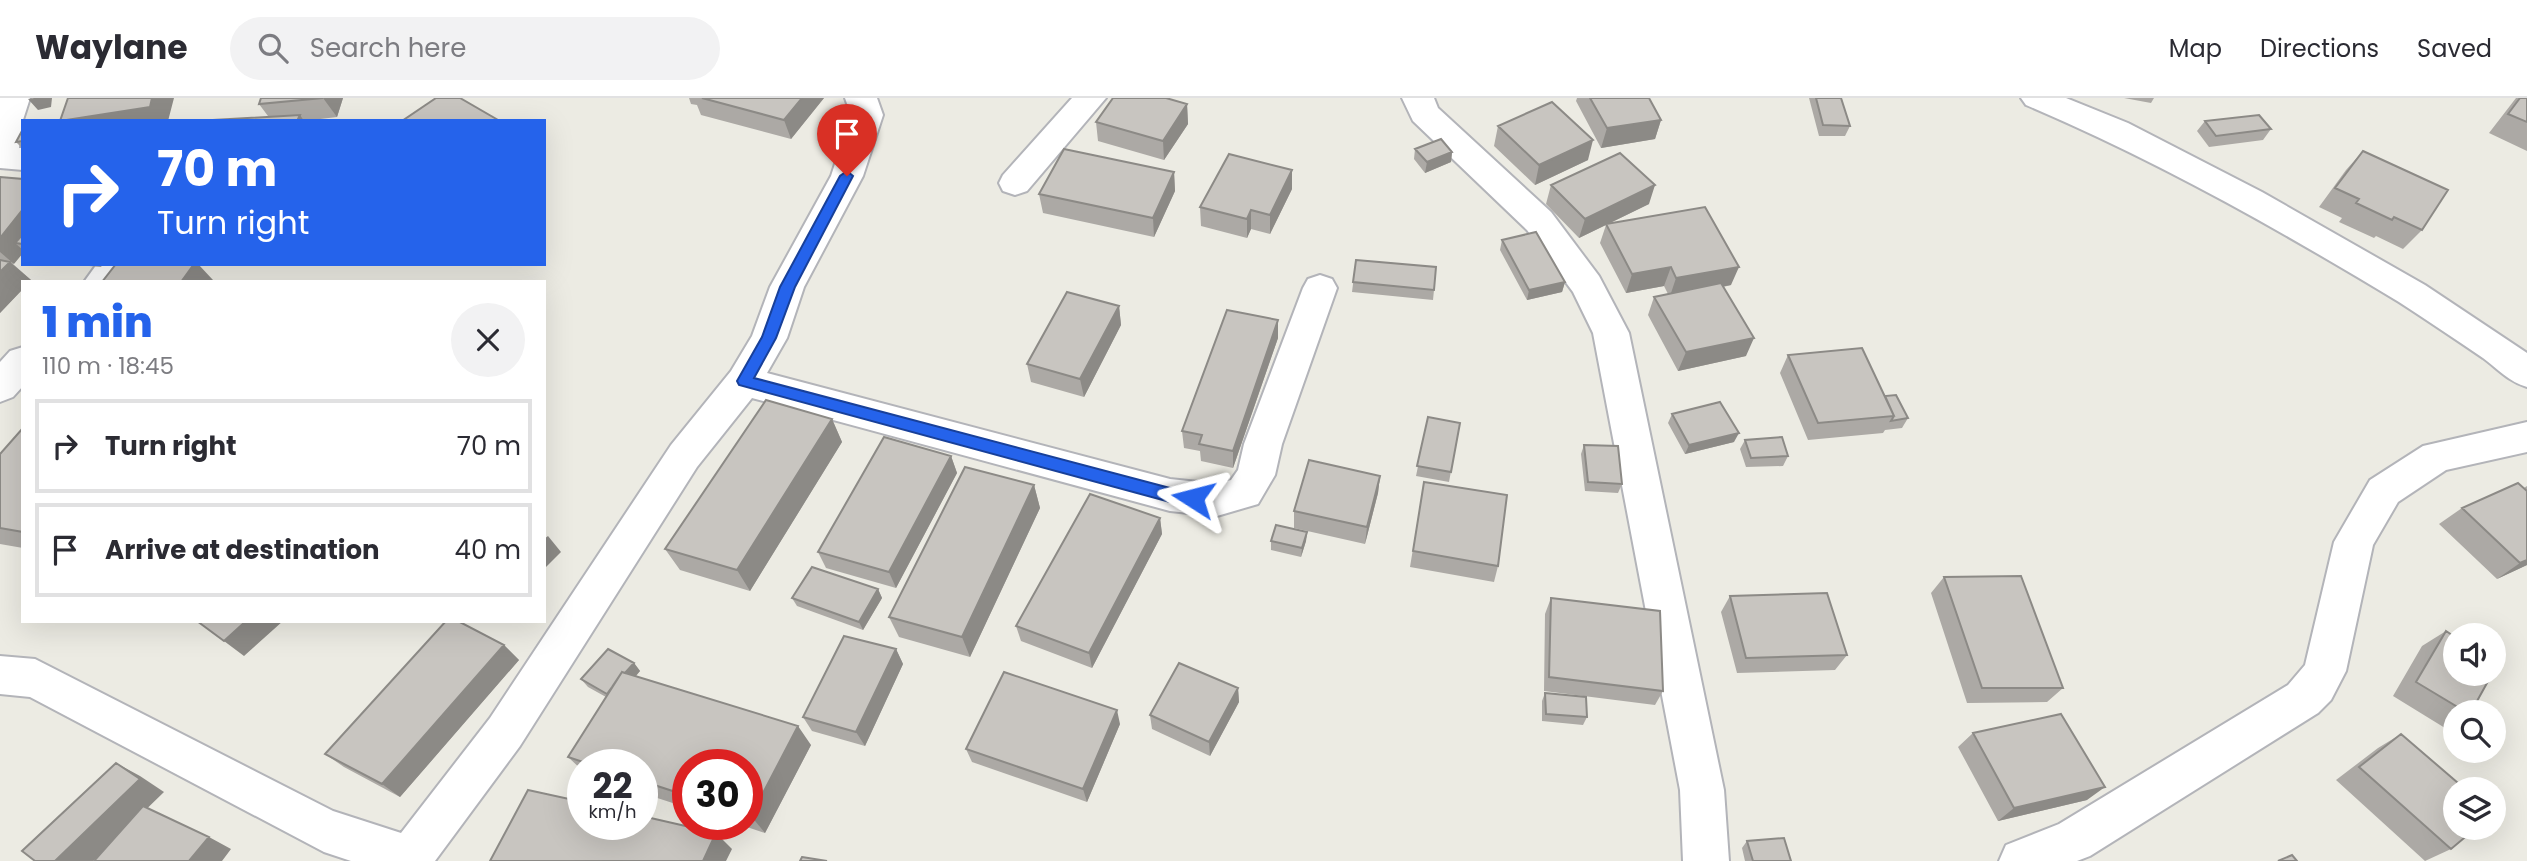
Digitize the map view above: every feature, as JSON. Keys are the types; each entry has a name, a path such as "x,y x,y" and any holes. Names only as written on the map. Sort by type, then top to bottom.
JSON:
{"street":[{"path":"14,98 6,123 3,149 9,159 21,159"},
{"path":"0,675 35,678 324,830 409,859 505,732 684,456 744,381 769,338 787,287 847,176 867,115 861,98"},
{"path":"1015,183 1090,98"},
{"path":"1418,98 1424,113 1539,220 1587,285 1611,333 1702,790 1706,861"},
{"path":"2038,98 2117,131 2250,200 2413,294 2498,350 2527,373"},
{"path":"103,280 117,266"},
{"path":"744,381 1170,495 1217,500 1244,493 1256,475 1264,444 1321,288"},
{"path":"0,387 21,363"},
{"path":"2022,861 2074,840 2303,699 2316,686 2325,671 2354,542 2384,491 2436,457 2527,437"}],"building":[{"path":"68,98 152,98 150,107 61,119"},
{"path":"261,98 323,98 259,104"},
{"path":"436,98 460,98 496,119 405,119"},
{"path":"702,98 802,98 784,120"},
{"path":"1113,98 1166,98 1187,104 1163,141 1096,122"},
{"path":"1590,98 1649,98 1661,120 1607,128"},
{"path":"1816,98 1841,98 1850,126 1823,125"},
{"path":"2520,98 2527,98 2527,122 2508,114"},
{"path":"1552,102 1593,140 1539,165 1498,126"},
{"path":"300,115 298,119 230,119"},
{"path":"2259,115 2271,129 2216,136 2205,121"},
{"path":"1441,139 1452,152 1427,162 1415,149"},
{"path":"1064,149 1174,172 1153,218 1039,194"},
{"path":"2363,151 2448,190 2422,230 2394,217 2392,220 2356,203 2359,199 2335,188"},
{"path":"1620,153 1655,185 1585,219 1551,185"},
{"path":"1229,154 1292,170 1270,215 1251,210 1247,219 1200,207"},
{"path":"0,177 21,179 21,212 0,238"},
{"path":"1705,207 1739,267 1676,278 1671,267 1632,274 1606,224"},
{"path":"1536,232 1565,282 1529,290 1502,240"},
{"path":"0,260 10,262 0,272"},
{"path":"1356,260 1436,267 1434,290 1353,282"},
{"path":"114,266 193,266 182,280 104,280"},
{"path":"1721,283 1754,338 1686,352 1654,297"},
{"path":"1067,292 1119,306 1080,379 1027,364"},
{"path":"1227,310 1278,320 1233,451 1199,444 1202,435 1182,431"},
{"path":"1862,348 1894,416 1818,423 1788,355"},
{"path":"1896,395 1908,418 1891,421 1894,416 1885,396"},
{"path":"766,400 832,419 737,570 665,549"},
{"path":"1720,402 1739,433 1689,445 1672,414"},
{"path":"1428,417 1460,423 1451,472 1417,466"},
{"path":"21,430 21,532 0,528 0,454"},
{"path":"884,437 951,456 889,572 818,552"},
{"path":"1782,437 1788,456 1751,458 1745,440"},
{"path":"1584,445 1618,446 1622,484 1588,482"},
{"path":"1309,460 1380,476 1367,527 1294,511"},
{"path":"965,467 1034,485 962,637 889,617"},
{"path":"1424,482 1507,495 1498,566 1413,551"},
{"path":"2518,483 2527,491 2527,560 2520,563 2462,508"},
{"path":"1090,494 1160,518 1089,653 1016,626"},
{"path":"1276,525 1307,532 1302,548 1271,541"},
{"path":"812,567 878,589 859,622 792,598"},
{"path":"2021,576 2063,688 1982,688 1944,577"},
{"path":"1827,593 1847,655 1746,658 1730,596"},
{"path":"1551,598 1660,611 1663,691 1549,677"},
{"path":"200,623 244,623 224,641"},
{"path":"444,623 462,623 504,645 382,784 325,754"},
{"path":"844,636 896,649 856,732 803,717"},
{"path":"2443,636 2443,686 2485,686 2478,700 2446,700 2416,682"},
{"path":"608,649 634,663 625,673 622,672 607,694 581,679"},
{"path":"1179,663 1238,688 1209,742 1150,715"},
{"path":"622,672 798,726 763,793 763,749 672,749 672,791 658,786 658,749 573,749"},
{"path":"1004,672 1117,710 1083,789 966,749"},
{"path":"1545,693 1586,697 1587,717 1546,714"},
{"path":"2061,714 2105,787 2014,808 1973,733"},
{"path":"2401,734 2451,777 2443,777 2443,840 2462,840 2451,849 2359,767"},
{"path":"116,763 140,779 55,861 35,861 22,851"},
{"path":"528,790 567,799 567,840 658,840 658,820 672,823 672,840 713,840 703,861 490,861"},
{"path":"143,806 209,837 189,861 94,861"},
{"path":"1784,838 1791,861 1753,861 1747,841"},
{"path":"2292,855 2297,861 2278,861"},
{"path":"802,857 827,861 800,861"}],"route":[{"path":"847,176 787,287 769,338 744,381 1170,495 1193,498"}]}
